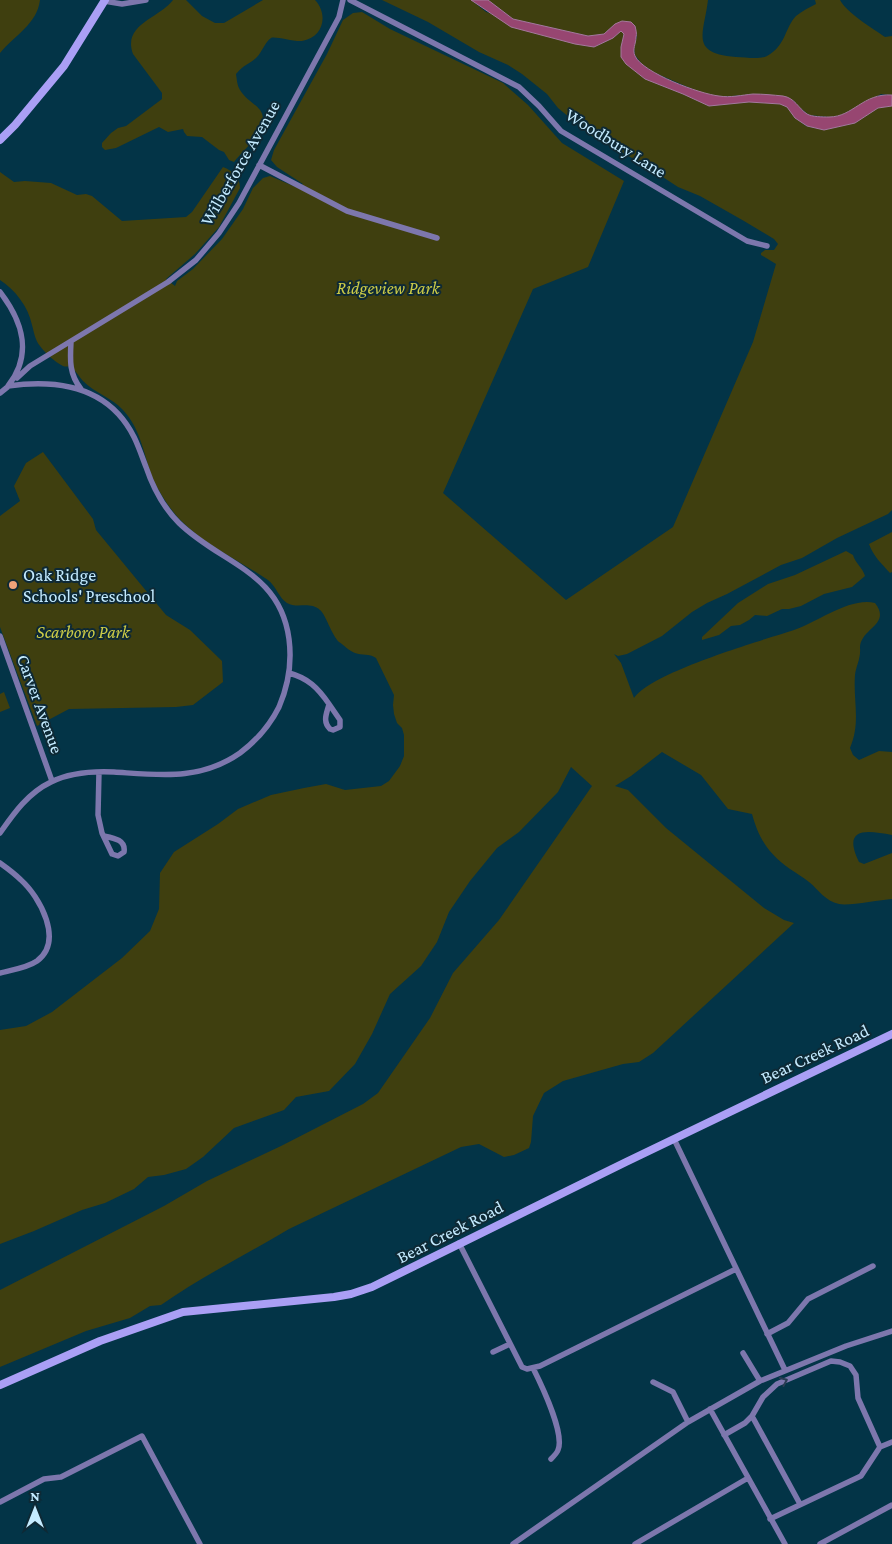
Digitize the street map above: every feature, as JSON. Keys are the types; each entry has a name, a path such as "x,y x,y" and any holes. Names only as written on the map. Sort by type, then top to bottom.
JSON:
{"street":[{"path":"0,140 15,125 64,66 104,0 122,4 146,0"},
{"name":"Wilberforce Avenue","path":"0,393 30,366 161,287 196,260 219,233 239,203 339,17 343,0"},
{"name":"Woodbury Lane","path":"350,0 519,87 561,131 747,241 767,246"},
{"path":"259,165 347,211 437,238"},
{"path":"0,292 10,305 16,318 23,342 20,369 8,386"},
{"path":"71,342 71,373 81,390"},
{"path":"0,833 14,812 27,798 52,781 73,774 99,772 179,775 204,770 224,763 246,749 265,729 276,713 284,695 289,673 291,650 284,615 275,599 264,585 253,576 203,542 178,522 160,499 149,478 134,437 125,422 106,404 81,390 67,385 29,383 8,386"},
{"name":"Carver Avenue","path":"0,636 52,781"},
{"path":"289,673 311,682 328,704"},
{"path":"99,772 98,815 104,836"},
{"path":"0,863 22,881 34,895 45,918 49,940 46,950 37,961 0,973"},
{"name":"Bear Creek Road","path":"0,1385 100,1342 183,1312 334,1298 362,1291 892,1034"},
{"path":"674,1139 785,1370"},
{"path":"459,1243 522,1367 527,1369 557,1358 736,1268"},
{"path":"767,1334 788,1323 808,1299 873,1266"},
{"path":"514,1544 710,1408 785,1370 846,1346 892,1331"},
{"path":"493,1352 510,1344"},
{"path":"743,1353 760,1381"},
{"path":"724,1435 752,1416 763,1397 777,1384 831,1361 850,1366 856,1375 858,1398 880,1447"},
{"path":"533,1368 552,1409 559,1443 558,1451 551,1460"},
{"path":"653,1382 673,1392 688,1422"},
{"path":"710,1408 785,1544"},
{"path":"752,1416 800,1504"},
{"path":"0,1502 44,1479 61,1477 142,1436 200,1544"},
{"path":"770,1519 861,1476 880,1447 892,1442"},
{"path":"635,1544 748,1478"},
{"path":"820,1544 892,1505"}],"green space":[{"path":"0,0 40,0 35,16 30,23 0,53"},
{"path":"173,0 186,0 202,16 215,23 224,23 263,0 315,0 322,12 322,25 315,35 302,41 271,38 257,57 236,74 240,90 244,96 259,108 263,119 262,126 255,139 234,162 229,160 224,152 202,137 187,136 183,129 168,132 159,127 116,148 105,150 102,147 102,143 111,133 118,128 126,126 162,99 162,93 133,54 131,44 137,28"},
{"name":"Ridgeview Park","path":"382,0 471,0 486,12 594,47 613,38 621,31 624,34 621,57 645,79 709,106 749,102 780,104 787,107 795,118 806,126 824,130 855,123 878,108 892,106 892,510 888,514 837,538 802,558 781,565 707,603 692,612 662,636 627,654 618,656 614,654 621,663 634,698 645,688 662,678 708,658 794,630 845,607 865,602 875,603 880,616 878,622 861,641 855,685 856,720 850,748 853,755 859,760 879,751 892,752 892,835 866,832 855,837 853,842 854,851 859,862 864,864 892,853 892,899 857,904 834,903 822,895 807,880 782,863 770,851 761,838 752,814 728,809 701,775 662,752 615,786 628,790 666,828 764,908 784,920 794,923 653,1053 639,1062 623,1064 563,1081 544,1093 533,1116 529,1148 514,1155 504,1157 479,1144 461,1147 289,1229 208,1275 161,1305 150,1306 130,1318 86,1331 0,1367 0,1290 164,1206 207,1181 363,1104 378,1093 430,1018 453,973 499,920 592,786 571,767 558,792 519,832 497,848 470,881 449,912 437,942 421,966 390,994 372,1034 355,1064 329,1091 296,1097 284,1110 234,1128 203,1157 186,1169 148,1177 134,1189 105,1203 82,1210 0,1244 0,1030 26,1026 52,1012 122,958 150,931 159,909 160,873 174,852 238,809 271,795 326,784 345,790 381,786 389,781 400,766 404,756 404,735 394,714 394,695 376,658 353,652 336,639 320,610 308,605 291,605 287,603 268,580 207,542 185,524 169,506 155,484 138,434 129,417 114,402 83,381 72,368 63,366 54,360 38,344 24,305 16,294 0,280 0,172 14,182 51,183 77,195 86,194 92,196 122,221 186,217 192,212 223,167 230,170 237,178 240,188 219,227 195,254 166,279 175,286 177,281 193,269 222,239 243,209 253,188 263,178 270,176 298,188 303,184 277,167 271,160 274,150 327,54 343,20 353,13 362,12 390,29 503,83 528,105 562,143 624,181 588,267 533,289 443,493 566,600 673,527 753,342 776,264 761,255 765,250 774,250 778,244 774,239 700,196 678,187 643,164 592,136 558,108 547,94 508,65 479,52 428,22"},
{"path":"488,0 708,0 703,32 705,46 721,55 756,58 767,56 773,52 782,42 792,20 801,12 816,4 815,0 840,0 848,10 867,25 885,37 892,36 892,95 881,94 840,116 829,117 809,115 794,101 786,97 756,94 720,97 704,94 653,72 642,64 635,55 634,47 637,36 635,26 615,24 604,34 588,36 513,19"},
{"name":"Scarboro Park","path":"43,452 93,519 96,530 166,615 190,630 222,661 223,682 193,705 69,709 37,726 0,627 0,516 20,501 14,486 26,463"},
{"path":"892,532 892,572 890,573 875,556 869,544"},
{"path":"846,551 853,555 865,576 852,587 824,594 801,606 782,609 767,616 755,615 740,625 731,626 719,635 702,640 702,637 738,603 768,584 795,575"},
{"path":"4,692 10,708 0,712 0,694"}],"shaded area":[{"path":"471,0 488,0 513,19 588,36 604,34 615,24 622,21 631,22 635,26 636,32 634,53 640,63 673,82 710,94 727,97 753,94 783,96 793,101 807,114 821,117 837,116 882,95 892,95 892,106 878,108 855,123 824,130 807,126 795,118 787,107 780,104 749,102 709,106 645,79 626,64 621,57 624,34 621,31 613,38 594,47 575,44 511,27"}],"place":[{"name":"Oak Ridge Schools' Preschool","path":"13,585"}]}
